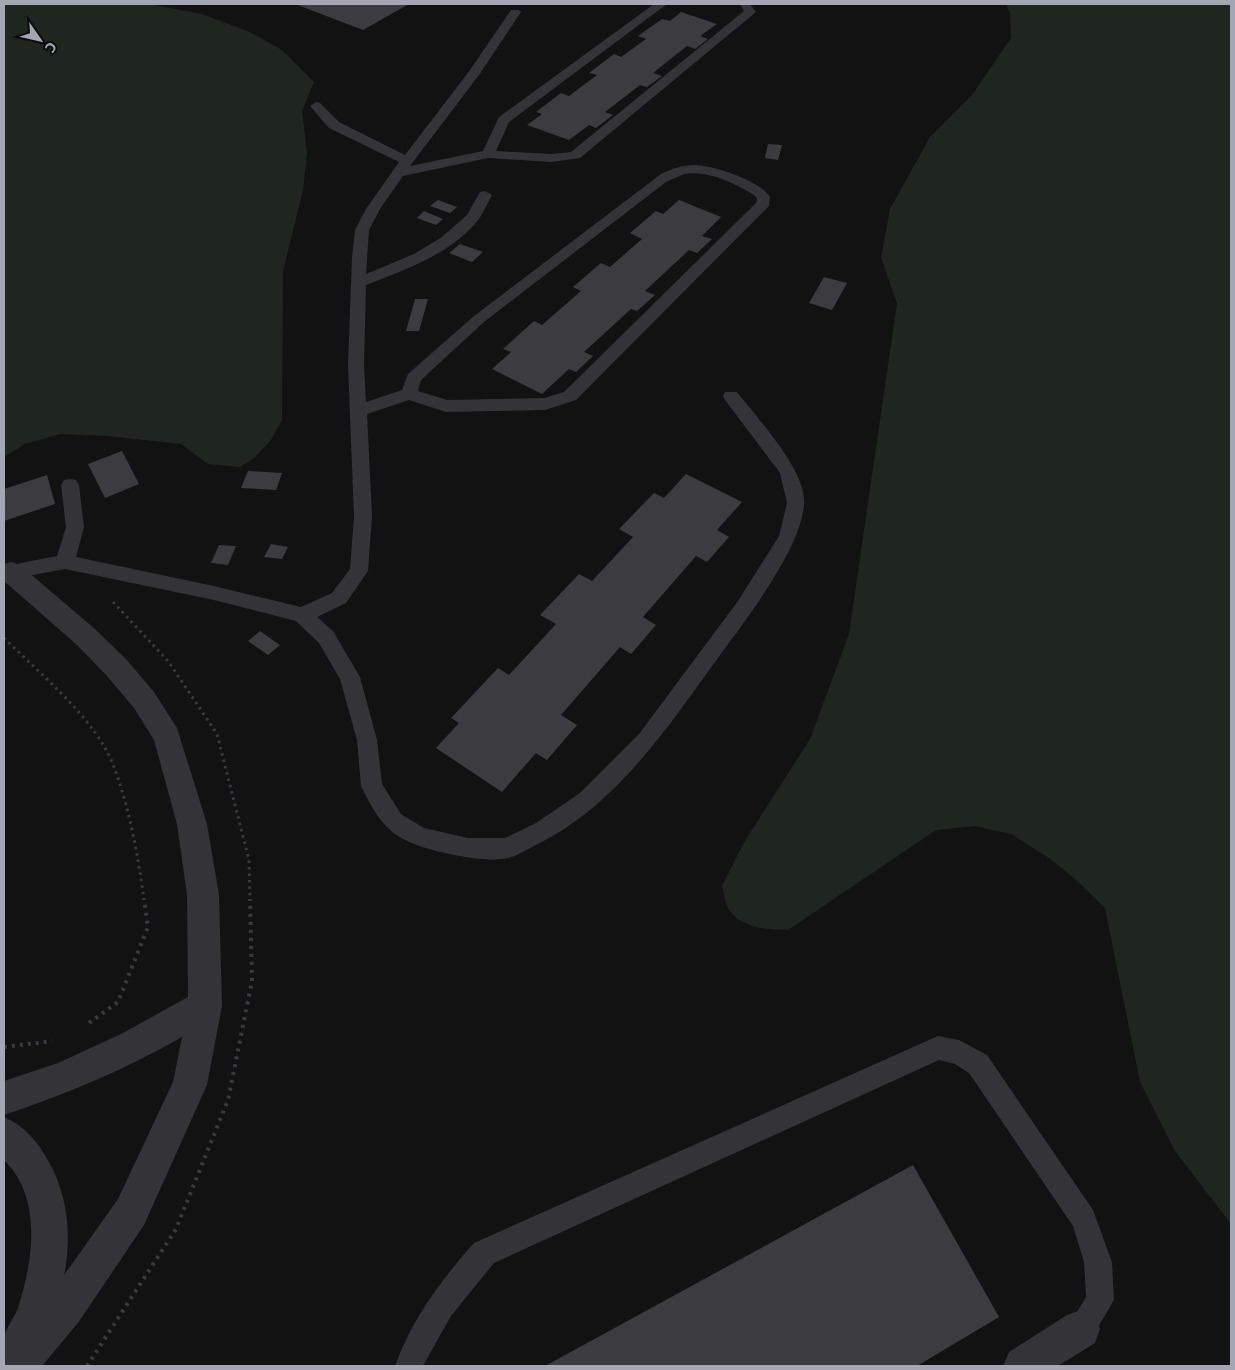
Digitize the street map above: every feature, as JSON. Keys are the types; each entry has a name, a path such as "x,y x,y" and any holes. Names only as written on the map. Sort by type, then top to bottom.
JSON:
{"street":[{"path":"11,572 116,666 144,700 166,737 192,824 203,895 205,1006 190,1085 130,1212 64,1309 17,1366"},
{"path":"4,1098 62,1079 133,1046 205,1006"},
{"path":"4,1135 14,1142 33,1166 45,1196 49,1225 48,1264 43,1288 32,1323 10,1366"},
{"path":"1023,1366 1081,1330"}],"lane":[{"path":"488,154 504,120 661,4"},
{"path":"316,106 334,126 402,167 488,154 552,158 575,156 750,12 745,4"},
{"path":"302,615 339,598 358,571 363,516 356,365 359,257 362,230 373,209 402,167 475,72 515,12"},
{"path":"357,411 409,394 446,406 545,404 570,396 761,207 764,202 762,196 754,188 698,168 681,169 661,179 479,320 414,378 409,394"},
{"path":"359,282 403,266 441,245 473,217 485,195"},
{"path":"11,572 65,562 214,593 302,615 326,637 350,677 367,740 372,786 393,821 418,837 468,848 507,848 544,830 588,800 646,740 745,606 788,537 796,503 788,471 731,396"},
{"path":"65,562 75,527 70,485"},
{"path":"409,1366 417,1346 452,1288 484,1253 938,1048 959,1052 978,1064 1084,1219 1098,1262 1100,1300 1081,1330"}],"path":[{"path":"4,638 68,701 93,731 114,766 137,849 148,927 118,1002 83,1028"},
{"path":"4,1047 59,1040"}],"shaded area":[{"path":"4,4 149,4 202,14 250,32 282,50 314,82 302,111 307,153 303,190 283,271 282,420 271,440 254,458 240,467 208,464 181,444 108,436 60,434 25,444 4,457"},
{"path":"1006,4 1231,4 1231,1224 1175,1151 1140,1082 1105,908 1075,879 1049,858 1011,834 975,826 936,830 788,930 756,927 741,921 729,910 722,886 743,844 810,739 849,634 897,303 881,258 890,209 930,137 972,95 1011,38 1010,13"}],"building":[{"path":"295,4 409,4 363,30"},
{"path":"681,12 717,24 700,36 708,39 695,49 687,46 653,73 662,76 647,87 640,85 605,112 613,115 596,128 589,125 569,140 527,125 542,114 536,112 561,93 569,96 597,75 589,73 614,54 621,57 646,39 638,36 662,19 670,21"},
{"path":"768,144 782,145 778,160 765,158"},
{"path":"438,200 457,207 450,213 430,206"},
{"path":"679,200 721,217 702,236 712,239 697,253 689,250 645,291 655,295 637,311 631,309 584,352 593,356 576,372 569,369 542,394 492,369 511,352 503,349 534,321 542,325 581,291 573,287 601,263 610,267 642,239 630,233 656,211 663,214"},
{"path":"424,211 443,219 436,225 417,218"},
{"path":"460,244 483,252 472,262 449,253"},
{"path":"824,277 847,283 832,310 809,303"},
{"path":"415,299 428,299 419,331 406,331"},
{"path":"122,451 139,484 105,498 88,464"},
{"path":"248,471 282,473 276,490 241,488"},
{"path":"686,474 742,502 717,530 729,537 707,562 696,556 643,617 656,625 631,654 620,647 561,715 577,725 547,760 536,753 502,792 436,748 459,723 451,718 498,668 509,675 556,624 540,615 579,574 592,581 633,537 619,529 654,493 664,498"},
{"path":"47,475 55,504 4,521 4,489"},
{"path":"271,544 288,547 282,559 264,557"},
{"path":"219,545 236,546 228,565 211,563"},
{"path":"260,631 280,645 268,655 248,641"},
{"path":"913,1165 999,1317 917,1366 545,1366"}]}
